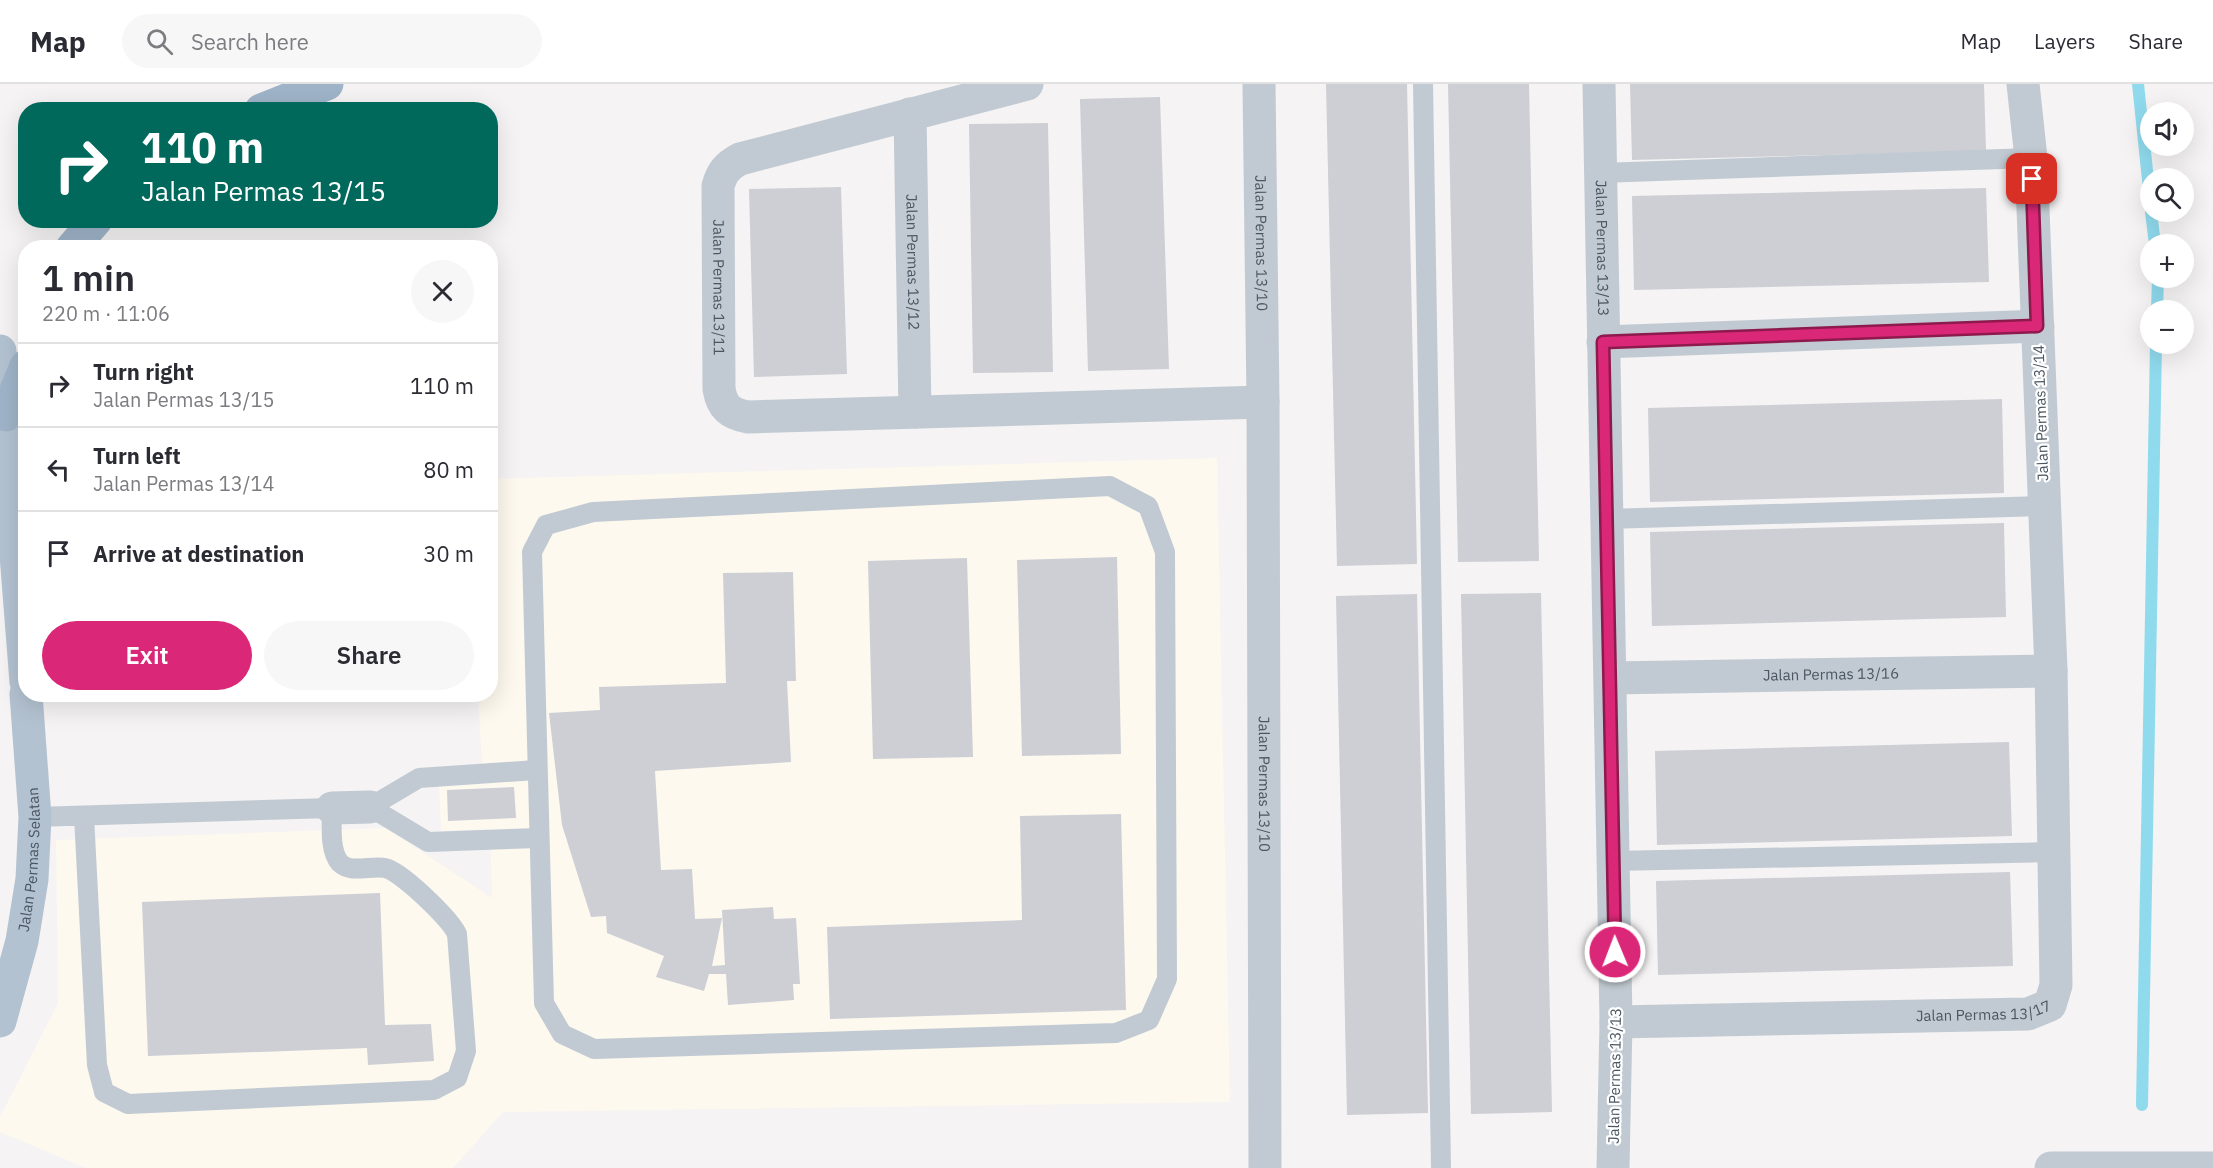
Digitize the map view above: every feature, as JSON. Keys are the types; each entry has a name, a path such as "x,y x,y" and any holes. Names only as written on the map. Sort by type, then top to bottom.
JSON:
{"highway":[{"path":"281,102 327,84"},
{"path":"79,240 89,228"},
{"path":"6,415 18,386"}],"main road":[{"path":"0,351 18,575"},
{"name":"Jalan Permas Selatan","path":"0,1021 22,941 32,879 35,817 27,702"}],"street":[{"path":"910,114 1027,84"},
{"name":"Jalan Permas 13/10","path":"1259,84 1263,402 1264,1168"},
{"name":"Jalan Permas 13/13","path":"1599,84 1614,861 1616,1022 1613,1168"},
{"name":"Jalan Permas 13/14","path":"2023,84 2031,158 2051,671"},
{"name":"Jalan Permas 13/11","path":"910,114 740,159 729,165 721,174 718,186 719,389 721,400 727,410 748,417 915,412"},
{"name":"Jalan Permas 13/12","path":"910,114 915,412"},
{"path":"1603,342 2037,326"},
{"path":"915,412 1263,402"},
{"name":"Jalan Permas 13/16","path":"1611,678 2051,671"},
{"name":"Jalan Permas 13/17","path":"1616,1022 2028,1014 2050,1005 2056,985 2051,671"},
{"path":"332,808 370,807"},
{"path":"2052,1168 2213,1168"}],"lane":[{"path":"1423,84 1441,1168"},
{"path":"1600,173 2031,158"},
{"path":"1110,486 1148,506 1165,552 1167,979 1149,1020 1116,1033 594,1049 562,1034 544,1004 537,770 532,552 546,525 593,512 1110,486"},
{"path":"1607,519 2044,506"},
{"path":"537,770 419,778 370,807 428,842 539,838"},
{"path":"35,817 332,808 334,851 340,863 350,868 378,868 393,871 450,922 457,934 466,1051 457,1078 434,1090 128,1104 104,1092 97,1065 84,816"},
{"path":"1614,861 2055,852"}],"shaded area":[{"path":"1217,458 1230,1102 503,1112 453,1168 86,1168 0,1132 0,1117 58,1003 56,840 386,828 492,898 490,829 441,831 439,783 483,781 478,702 498,702 498,479"}],"building":[{"path":"1326,84 1407,84 1417,564 1337,566"},
{"path":"1448,84 1529,84 1539,561 1458,562"},
{"path":"1630,84 1984,84 1986,151 1632,160"},
{"path":"1160,97 1169,369 1088,371 1080,99"},
{"path":"1048,123 1053,372 973,373 969,124"},
{"path":"841,187 847,374 754,377 749,189"},
{"path":"1986,188 1989,282 1634,290 1632,196"},
{"path":"2002,399 2004,493 1650,502 1648,408"},
{"path":"2004,523 2006,617 1652,626 1650,532"},
{"path":"1117,557 1121,754 1022,756 1017,560"},
{"path":"967,558 973,757 873,759 868,561"},
{"path":"793,572 796,681 787,681 791,762 655,771 661,870 692,869 695,919 722,918 712,966 725,965 722,910 773,907 774,919 796,918 800,984 793,984 794,1000 728,1005 726,974 709,974 704,991 656,977 664,956 607,933 606,916 591,917 562,825 549,713 600,710 599,687 726,683 723,573"},
{"path":"1541,593 1552,1112 1471,1114 1461,594"},
{"path":"1417,594 1428,1113 1347,1115 1336,596"},
{"path":"2009,742 2012,836 1657,845 1655,751"},
{"path":"514,787 516,818 448,821 447,790"},
{"path":"1121,814 1126,1010 830,1019 827,927 1022,920 1020,816"},
{"path":"2010,872 2013,966 1658,975 1656,881"},
{"path":"380,893 385,1025 431,1024 434,1061 368,1065 367,1048 148,1056 142,902"}],"waterway":[{"path":"2138,84 2147,168"},
{"path":"2152,222 2154,234"},
{"path":"2157,300 2158,288"},
{"path":"2142,1105 2156,354"}],"route":[{"path":"1615,952 1603,342 2037,326 2032,179"}]}
